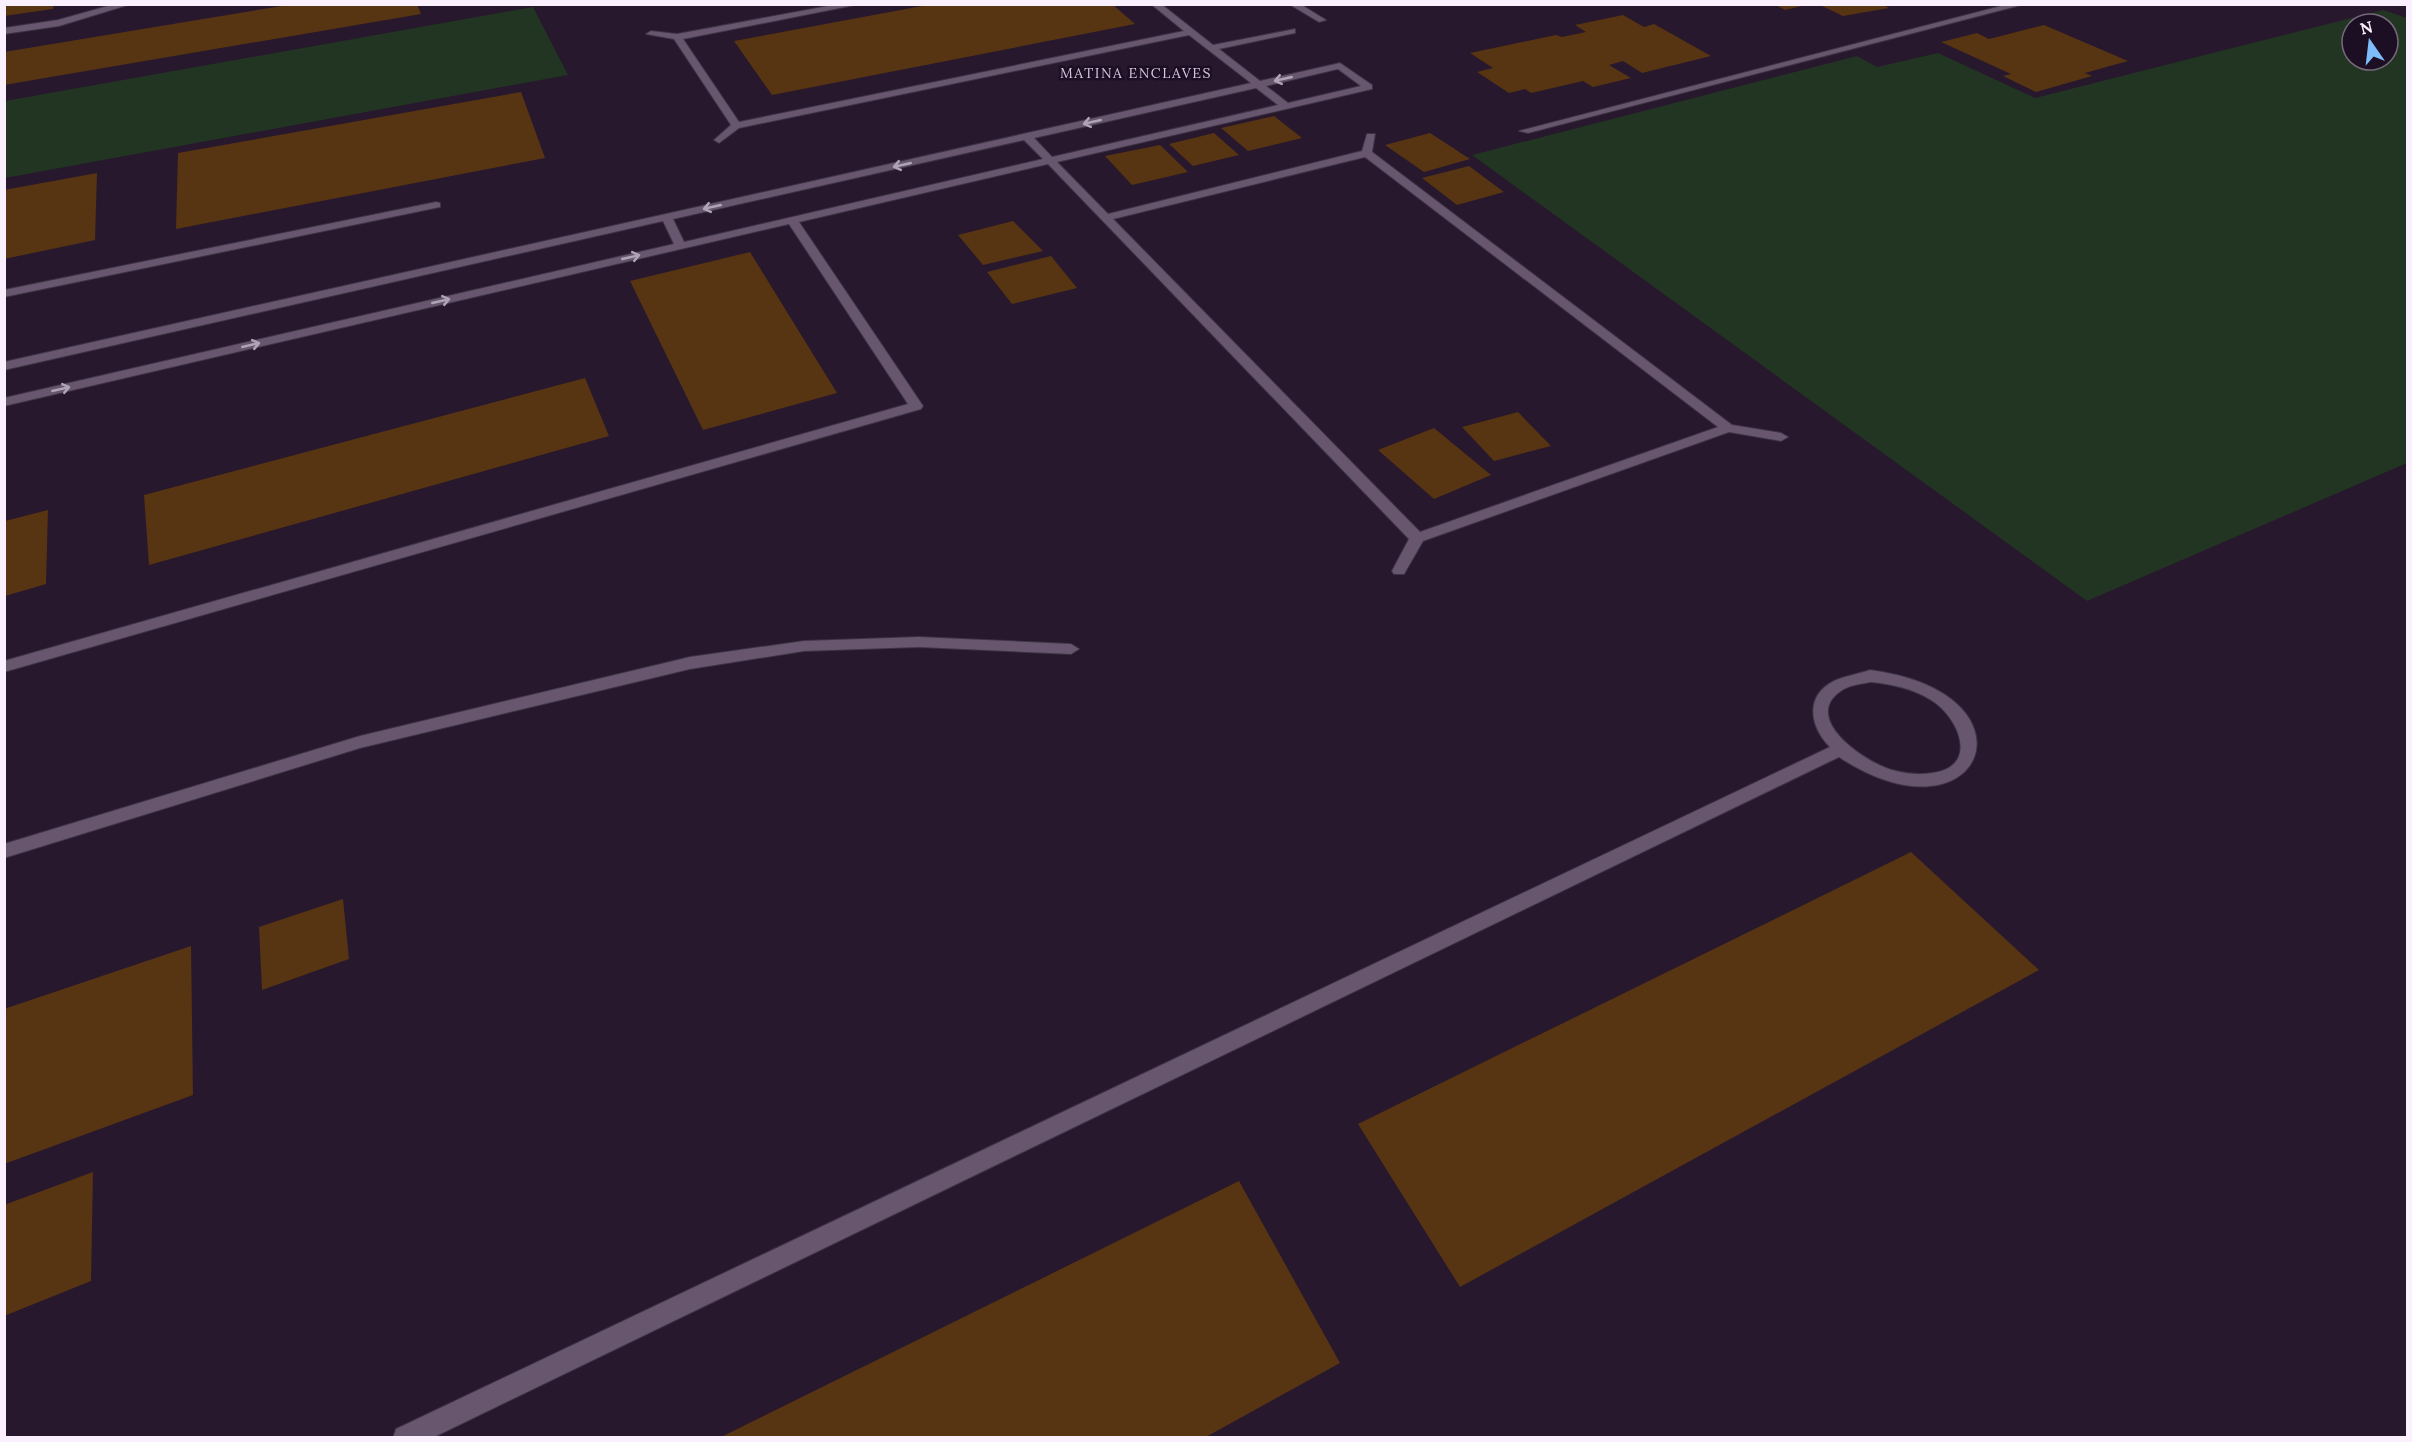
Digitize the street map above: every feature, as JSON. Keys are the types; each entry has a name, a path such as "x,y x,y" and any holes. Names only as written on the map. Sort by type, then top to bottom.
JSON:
{"lane":[{"path":"4,31 59,22 127,4"},
{"path":"651,34 677,37 856,4"},
{"path":"1155,4 1286,106"},
{"path":"1293,4 1322,20"},
{"path":"1524,131 2021,4"},
{"path":"1212,48 1292,31"},
{"path":"719,140 736,126 1191,32"},
{"path":"677,37 736,126"},
{"path":"4,366 1340,66 1369,87 4,402"},
{"path":"1367,153 1371,136"},
{"path":"1027,137 1418,538"},
{"path":"1107,218 1367,153"},
{"path":"1367,153 1728,428 1781,437"},
{"path":"4,294 436,206"},
{"path":"666,218 681,246"},
{"path":"4,667 916,406 792,220"},
{"path":"1399,571 1418,538 1728,428"},
{"path":"4,851 360,742 690,663 804,646 919,642 1071,649"},
{"path":"1870,676 1894,678 1917,685 1939,698 1957,713 1968,730 1971,747 1966,763 1953,774 1933,780 1909,781 1882,775 1859,765 1839,750 1825,732 1820,715 1822,700 1832,687 1849,679 1870,676"},
{"path":"405,1437 1839,750"}],"green space":[{"path":"533,7 568,75 5,178 5,101"},
{"path":"2400,16 2407,18 2407,463 2087,601 1472,155 1857,56 1877,67 1938,53 2035,98 2340,21 2340,72 2400,72"}],"building":[{"path":"4,4 54,4 53,9 4,16"},
{"path":"294,4 417,4 421,14 4,85 4,52"},
{"path":"933,4 1112,4 1135,24 772,95 734,41"},
{"path":"1774,4 1805,4 1806,5 1785,10"},
{"path":"1818,4 1881,4 1889,8 1843,16"},
{"path":"1623,15 1644,27 1654,24 1711,56 1642,73 1623,61 1609,65 1631,78 1593,87 1583,81 1531,93 1525,89 1509,93 1477,72 1493,68 1470,53 1556,35 1562,37 1586,32 1575,25"},
{"path":"2044,25 2128,61 2085,73 2092,76 2036,92 2003,76 2011,74 1941,42 1977,33 1989,39"},
{"path":"521,92 545,158 176,229 178,153"},
{"path":"1274,116 1302,138 1248,151 1221,128"},
{"path":"1214,133 1239,155 1193,166 1169,144"},
{"path":"1430,133 1470,159 1424,172 1385,145"},
{"path":"1160,145 1188,172 1132,185 1105,156"},
{"path":"1469,166 1504,192 1457,205 1422,178"},
{"path":"97,173 95,240 4,259 4,190"},
{"path":"1013,221 1043,251 983,265 958,235"},
{"path":"750,252 837,393 703,430 630,281"},
{"path":"1051,256 1077,288 1012,304 987,272"},
{"path":"585,378 609,436 149,565 144,495"},
{"path":"1518,412 1551,446 1494,461 1462,427"},
{"path":"1434,428 1491,475 1434,499 1378,450"},
{"path":"48,510 46,584 5,596 5,521"},
{"path":"1911,852 2039,970 1460,1287 1358,1124"},
{"path":"343,899 349,959 262,990 259,927"},
{"path":"191,946 193,1095 4,1164 4,1009"},
{"path":"93,1172 91,1281 4,1316 4,1205"},
{"path":"1239,1181 1340,1363 1204,1438 719,1438"}],"district":[{"name":"MATINA ENCLAVES","path":"1136,73"}]}
